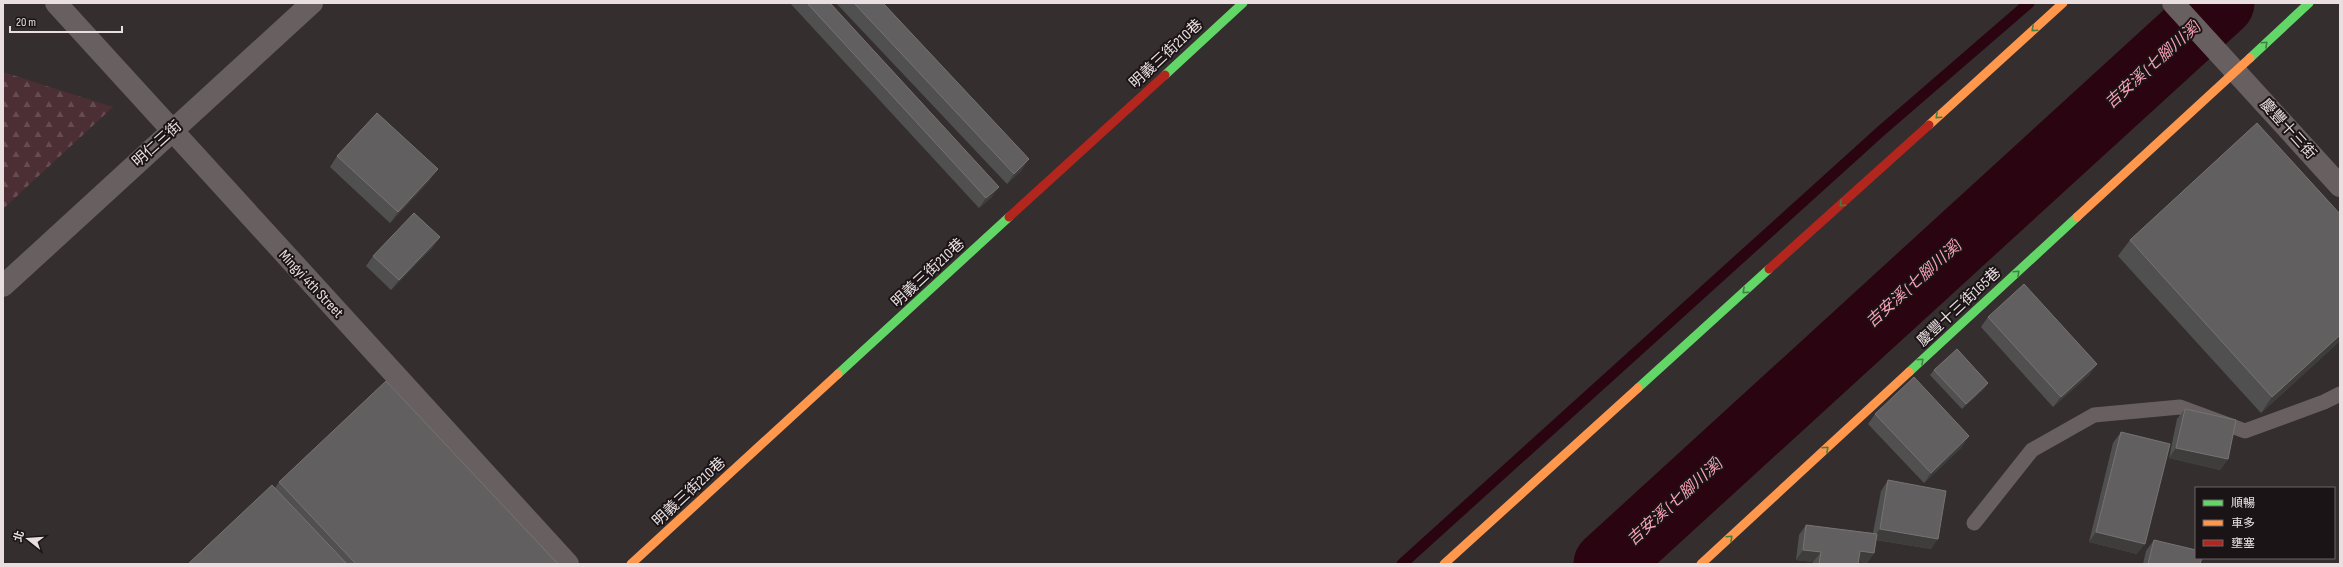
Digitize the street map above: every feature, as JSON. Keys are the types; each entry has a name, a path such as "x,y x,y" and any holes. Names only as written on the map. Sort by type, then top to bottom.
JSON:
{"street":[{"name":"Mingyi 4th Street","path":"56,3 171,132 568,564"},
{"name":"明仁三街","path":"3,286 312,3"},
{"name":"明義三街210巷","path":"631,564 1243,3"},
{"path":"1444,564 2063,3"},
{"name":"慶豐十三街","path":"2173,3 2340,186"},
{"name":"慶豐十三街165巷","path":"1701,564 2309,3"}],"lane":[{"path":"1974,523 2032,450 2094,415 2180,407 2245,431 2324,402 2340,394"}],"green space":[{"path":"3,72 113,107 3,209"}],"building":[{"path":"807,3 830,3 999,187 986,198"},
{"path":"854,3 883,3 1029,159 1014,174"},
{"path":"377,113 438,169 398,212 337,156"},
{"path":"2257,123 2340,214 2340,335 2272,397 2130,240"},
{"path":"414,213 440,237 399,280 373,256"},
{"path":"2024,284 2097,364 2061,397 1988,317"},
{"path":"1957,349 1988,383 1966,404 1934,370"},
{"path":"1914,377 1969,436 1931,473 1875,414"},
{"path":"386,381 558,564 356,564 279,482"},
{"path":"2185,409 2236,420 2228,459 2176,448"},
{"path":"2121,432 2170,444 2145,544 2096,532"},
{"path":"1888,480 1946,491 1938,539 1880,529"},
{"path":"272,485 347,564 188,564"},
{"path":"1806,525 1877,534 1874,553 1860,551 1858,564 1819,564 1821,552 1803,550"},
{"path":"2154,540 2195,550 2195,559 2202,559 2200,564 2148,564"}],"waterway":[{"path":"1402,564 1881,131 2029,3"},
{"name":"吉安溪 (七腳川溪)","path":"1607,564 2221,3"}],"traffic: fast":[{"path":"1165,75 1243,3"},
{"path":"2250,58 2309,3"},
{"path":"838,374 1009,217"},
{"path":"1909,372 2077,217"},
{"path":"1638,388 1769,269"}],"traffic: slow":[{"path":"1929,125 2063,3"},
{"path":"2077,217 2250,58"},
{"path":"1701,564 1909,372"},
{"path":"631,564 838,374"},
{"path":"1444,564 1638,388"}],"traffic: jam":[{"path":"1009,217 1165,75"},
{"path":"1769,269 1929,125"}]}
